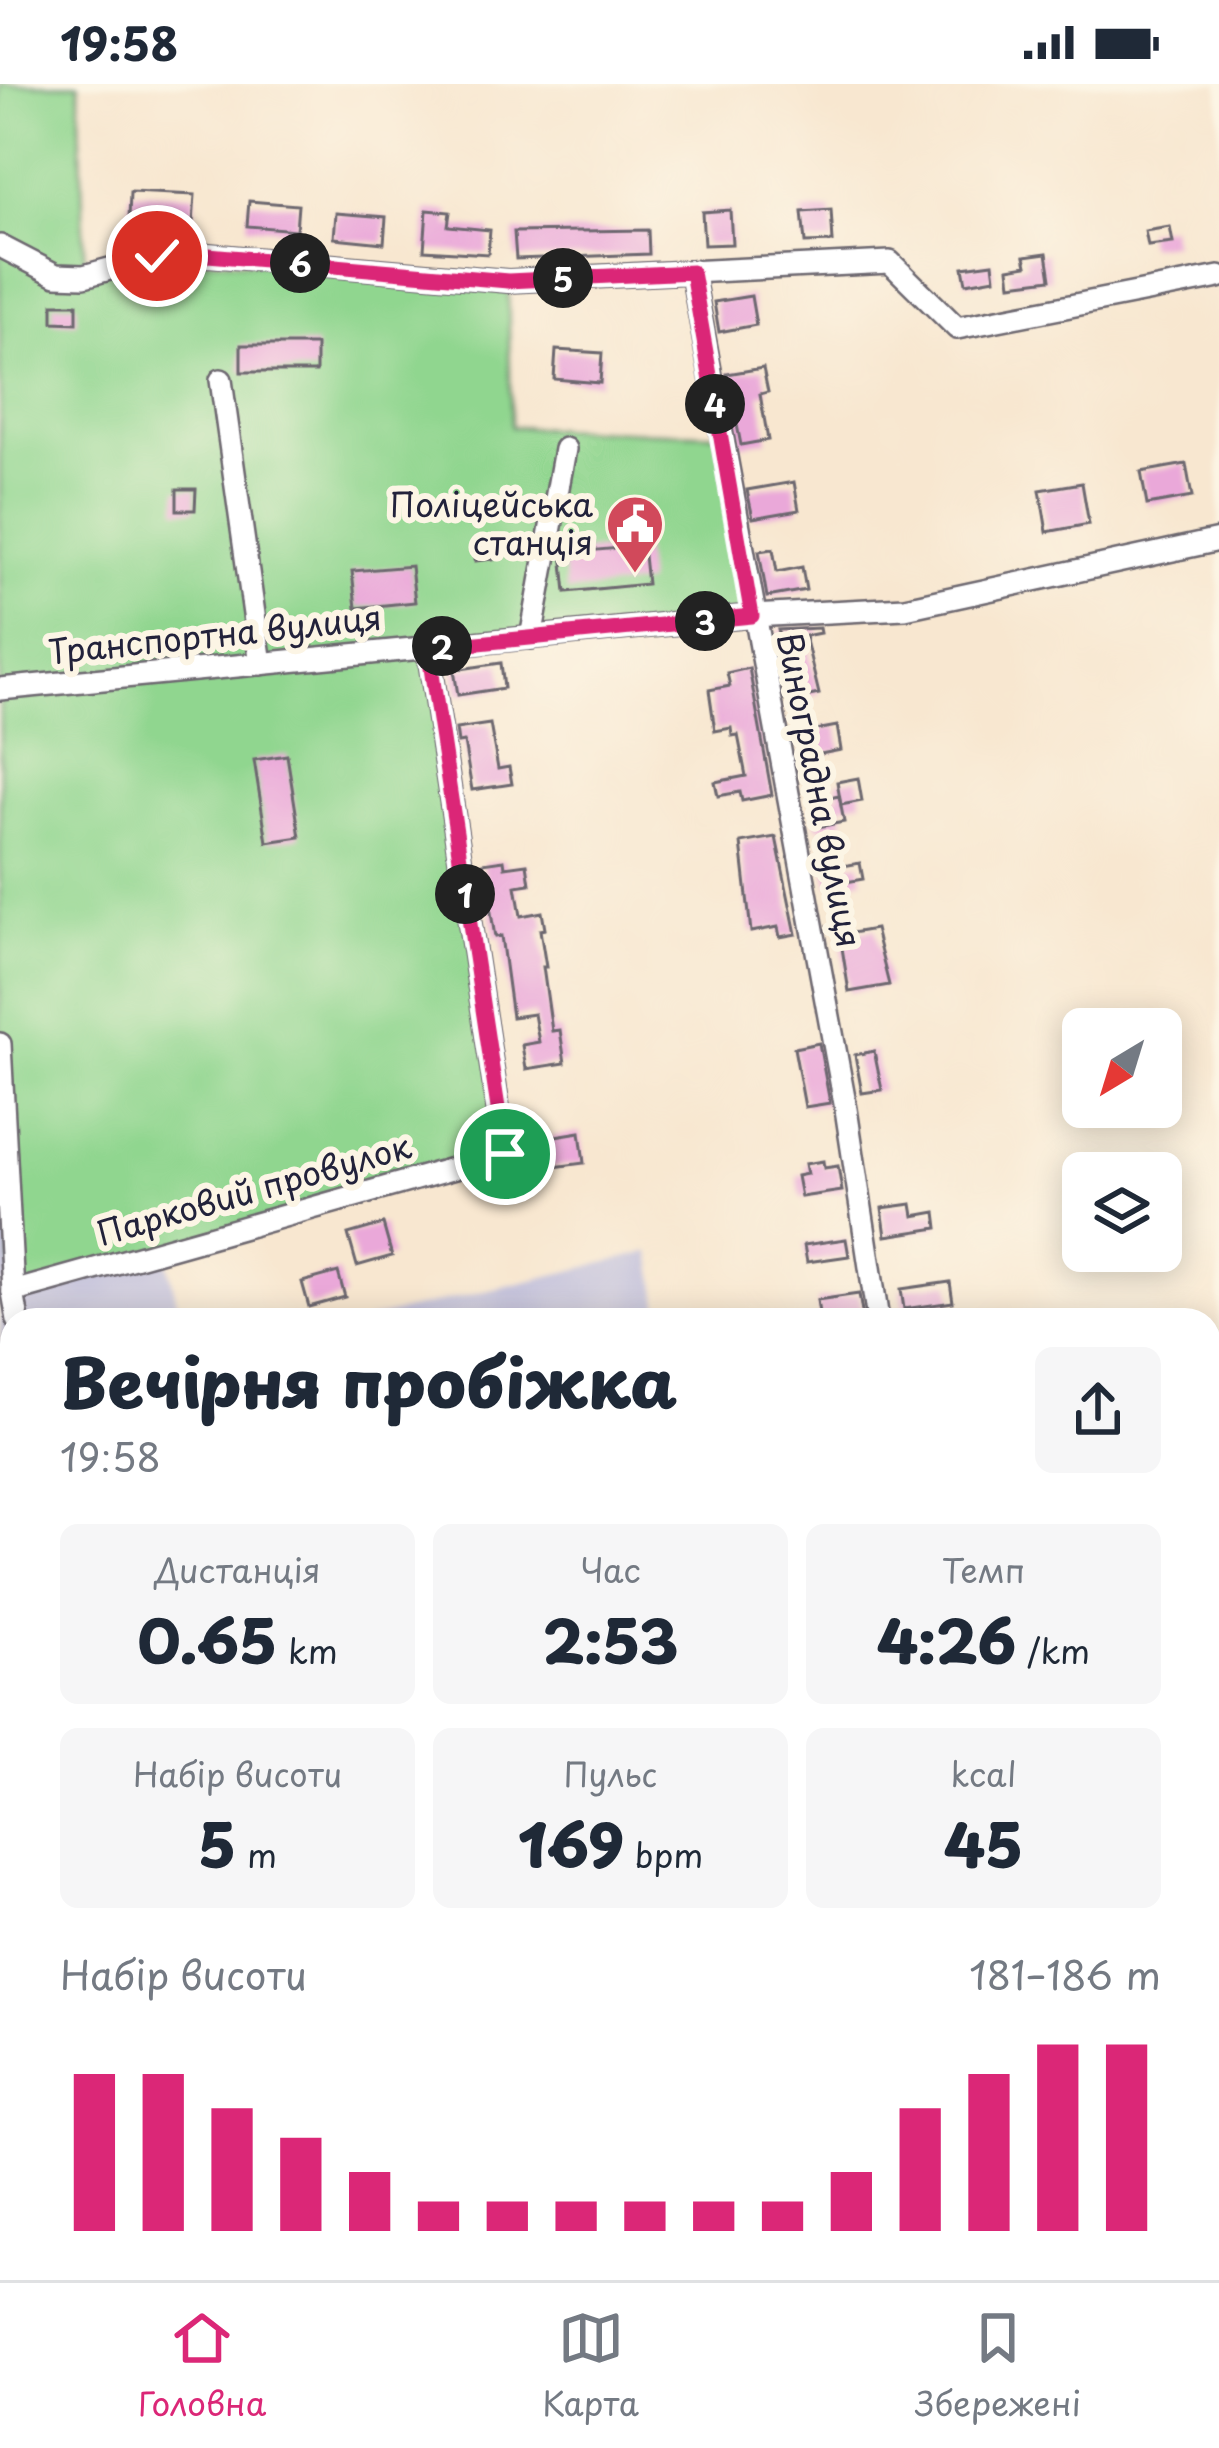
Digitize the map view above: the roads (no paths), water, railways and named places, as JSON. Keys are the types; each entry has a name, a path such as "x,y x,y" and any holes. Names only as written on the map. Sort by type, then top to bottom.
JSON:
{"street":[{"path":"0,246 56,275 84,276 157,256 208,255 508,281 890,262 957,328 1219,278"},
{"name":"Виноградна вулиця","path":"692,272 846,1109 876,1308"},
{"path":"221,380 261,664"},
{"path":"531,638 565,449"},
{"name":"Транспортна вулиця","path":"0,688 752,616 905,608 1219,540"},
{"name":"Парковий провулок","path":"13,1292 505,1154 428,648"},
{"path":"0,1044 4,1205 16,1308"}],"place":[{"name":"Поліцейська станція","path":"635,575"}]}
